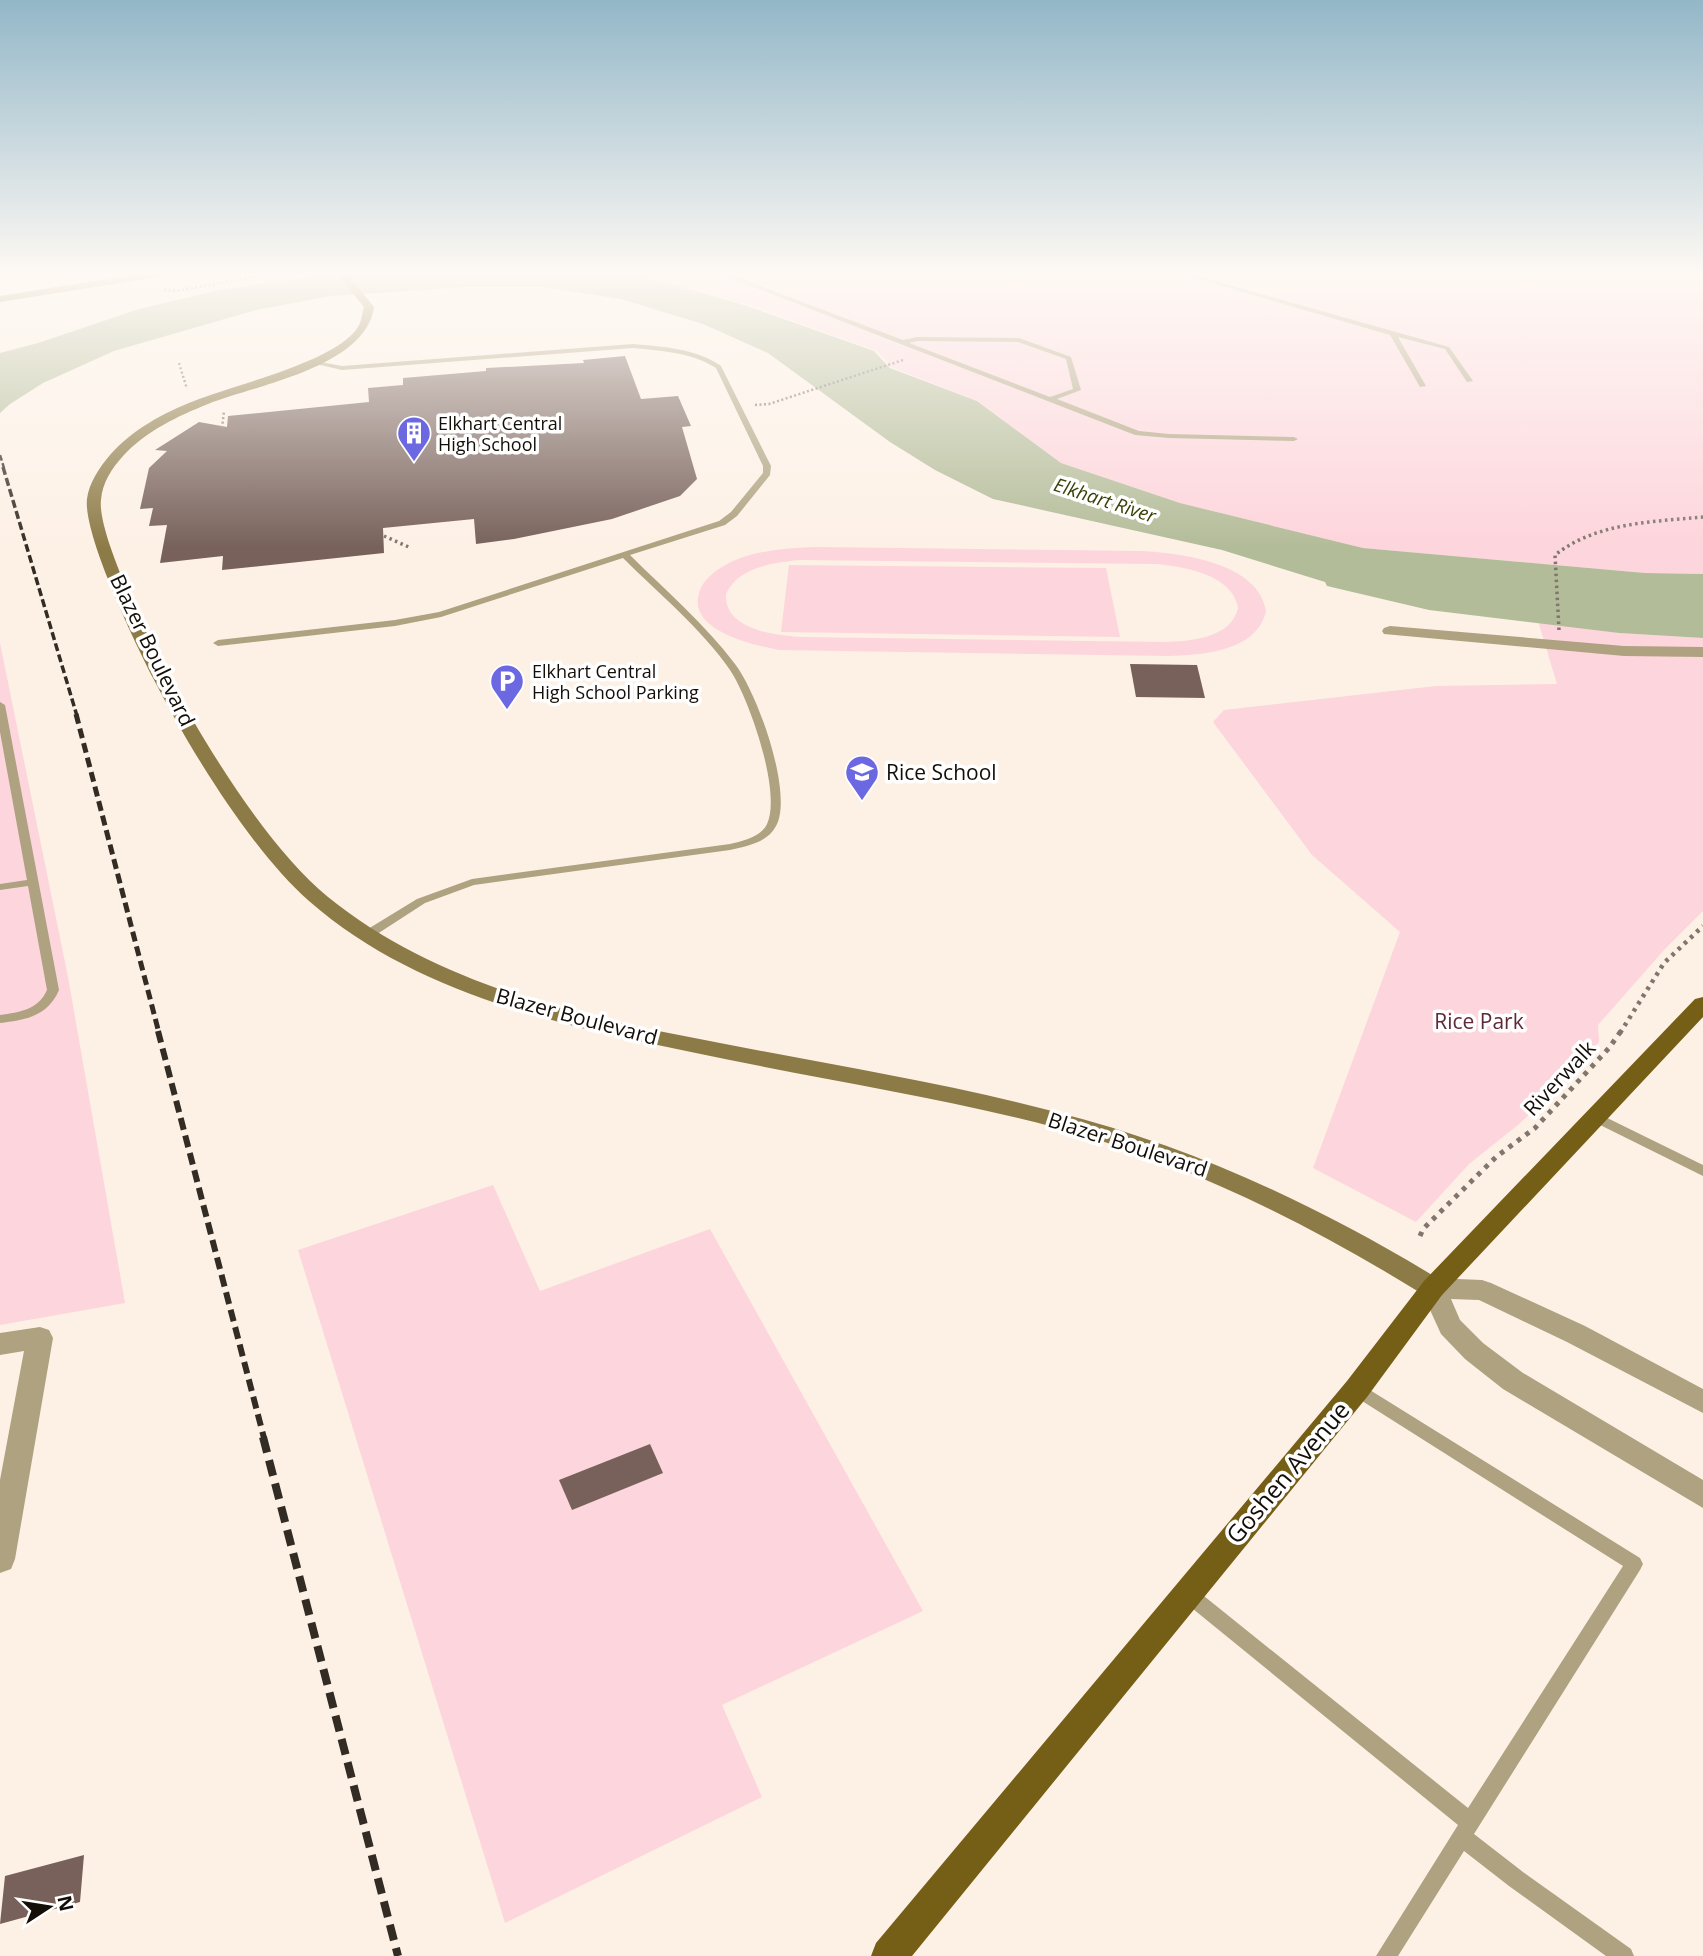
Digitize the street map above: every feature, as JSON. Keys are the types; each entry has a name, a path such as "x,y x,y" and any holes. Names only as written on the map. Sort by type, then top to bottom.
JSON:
{"main road":[{"name":"Blazer Boulevard","path":"301,365 184,409 135,438 106,467 92,500 92,516 139,631 164,684 205,754 270,847 320,900 368,935 408,958 484,992 537,1009 656,1038 995,1106 1070,1123 1157,1149 1226,1176 1308,1214 1433,1288"},
{"name":"Goshen Avenue","path":"889,1956 1357,1388 1433,1288 1703,1004"}],"street":[{"path":"1390,631 1624,651 1703,652"},
{"path":"1433,1288 1450,1327 1474,1351 1513,1381 1703,1495"},
{"name":"Blazer Boulevard","path":"1433,1288 1482,1290 1576,1334 1703,1402"},
{"path":"0,1345 40,1338 0,1559"}],"lane":[{"path":"327,365 342,368 377,365"},
{"path":"218,643 420,619 722,523 734,514 763,479 767,466 739,406 719,367 715,365"},
{"path":"964,365 1138,433 1294,439"},
{"path":"1050,399 1077,390 1071,365"},
{"path":"1410,365 1422,386"},
{"path":"1459,365 1469,381"},
{"path":"368,935 421,901 472,881 730,846 754,840 774,823 776,807 771,761 738,675 625,555"},
{"path":"0,705 5,759 33,882 53,990 50,1001 42,1008 26,1016 0,1019"},
{"path":"0,887 33,882"},
{"path":"1595,1118 1703,1171"},
{"path":"1357,1388 1634,1564 1386,1956"},
{"path":"1187,1593 1466,1830 1516,1880 1624,1956"}],"path":[{"path":"181,365 188,394"},
{"path":"739,406 769,404 885,365"},
{"path":"1559,636 1555,555 1565,545 1600,531 1703,517"},
{"path":"384,536 411,548"},
{"name":"Riverwalk","path":"1420,1236 1496,1157 1544,1118 1609,1048 1639,1006 1664,962 1703,926"}],"green space":[{"path":"889,365 1703,365 1703,574 1645,573 1363,548 1180,503 1061,463 978,401"},
{"path":"816,547 1142,551 1177,554 1234,571 1260,595 1266,611 1261,625 1240,643 1211,652 1167,656 779,650 724,633 702,616 698,604 700,590 717,570 731,562 773,550","holes":["801,560 1158,564 1194,571 1218,580 1234,597 1238,608 1234,618 1227,626 1208,636 1164,642 801,637 765,632 742,623 733,616 726,594 732,585 748,572 780,562"]},
{"path":"789,565 1106,568 1120,637 781,632"},
{"name":"Rice Park","path":"1538,621 1619,633 1703,638 1703,911 1664,950 1598,1025 1599,1042 1565,1081 1518,1125 1469,1164 1416,1222 1313,1168 1400,932 1312,855 1213,722 1224,710 1436,686 1557,684"},
{"path":"0,643 68,977 125,1303 0,1325"},
{"path":"493,1185 540,1291 710,1229 923,1611 722,1705 762,1797 505,1923 298,1250"}],"water":[{"path":"0,365 82,365 43,383 0,413"},
{"name":"Elkhart River","path":"785,365 887,365 977,401 1061,463 1180,503 1363,548 1645,573 1703,574 1703,638 1619,633 1429,610 1327,586 1325,582 1222,550 993,499 935,470 890,442"}],"building":[{"name":"Elkhart Central High School","path":"628,365 641,399 678,396 691,426 682,427 697,479 680,496 612,519 514,539 476,544 474,519 383,528 384,553 222,570 223,556 160,563 167,525 149,526 153,508 140,509 149,468 167,451 155,450 199,422 227,427 228,416 369,402 368,388 403,385 403,378 486,371 486,368"},
{"path":"1130,664 1197,665 1205,698 1136,697"},
{"path":"650,1444 663,1473 572,1510 559,1480"},
{"path":"84,1855 80,1902 0,1924 5,1876"}],"railway":[{"path":"0,455 4,468"},
{"path":"3,467 77,716"},
{"path":"76,714 159,1033"},
{"path":"158,1031 264,1438"},
{"path":"263,1437 398,1956"}],"place":[{"name":"Elkhart Central High School","path":"414,463"},
{"name":"Elkhart Central High School Parking","path":"507,711"},
{"name":"Rice School","path":"862,802"}]}
